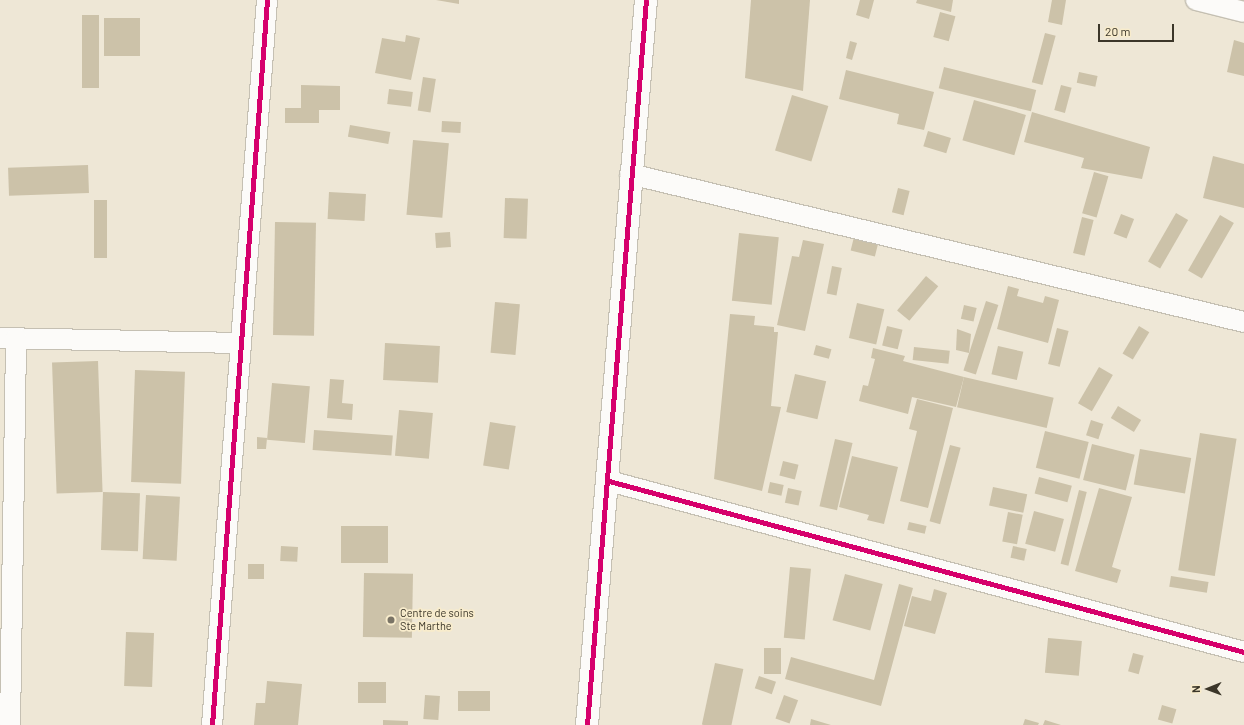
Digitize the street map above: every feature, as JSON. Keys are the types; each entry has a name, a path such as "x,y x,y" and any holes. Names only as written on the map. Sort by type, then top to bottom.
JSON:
{"street":[{"path":"212,725 239,343 266,0"},
{"path":"587,725 609,481 630,174 646,0"},
{"path":"1196,0 1244,12"},
{"path":"630,174 1244,322"},
{"path":"10,725 8,338 239,343"},
{"path":"609,481 1244,652"}],"building":[{"path":"436,0 459,0 459,4"},
{"path":"751,0 810,0 803,91 745,78"},
{"path":"860,0 874,0 869,19 856,15"},
{"path":"917,0 953,0 951,12 916,3"},
{"path":"1052,0 1066,0 1062,25 1048,22"},
{"path":"940,12 955,16 949,41 933,37"},
{"path":"82,15 99,15 99,88 82,88"},
{"path":"104,18 140,18 140,56 104,56"},
{"path":"1045,33 1056,36 1042,85 1032,82"},
{"path":"406,35 420,38 411,80 375,73 382,38 405,42"},
{"path":"1234,40 1244,43 1244,76 1227,72"},
{"path":"850,41 857,43 852,60 846,58"},
{"path":"944,67 1036,90 1031,111 939,88"},
{"path":"846,70 934,92 924,130 897,124 899,114 839,99"},
{"path":"1079,72 1098,76 1095,87 1077,83"},
{"path":"423,77 436,79 431,113 418,111"},
{"path":"301,85 340,86 340,110 319,110 319,123 285,123 285,108 301,108"},
{"path":"1061,85 1072,88 1065,113 1054,110"},
{"path":"389,89 413,92 411,107 387,104"},
{"path":"792,95 828,106 811,162 775,150"},
{"path":"974,100 1026,115 1014,155 962,140"},
{"path":"1032,112 1150,147 1142,179 1081,168 1084,158 1024,142"},
{"path":"442,121 461,122 460,133 441,132"},
{"path":"350,125 390,132 388,144 348,137"},
{"path":"928,131 951,138 946,153 923,146"},
{"path":"413,140 449,143 442,218 406,215"},
{"path":"1213,156 1244,164 1244,208 1203,198"},
{"path":"88,165 89,193 9,196 8,168"},
{"path":"1094,172 1108,176 1097,217 1082,213"},
{"path":"898,188 910,191 904,215 892,212"},
{"path":"329,192 366,194 365,221 328,219"},
{"path":"505,198 528,199 527,239 504,238"},
{"path":"94,200 107,200 107,258 94,258"},
{"path":"1176,213 1188,220 1160,268 1148,261"},
{"path":"1121,214 1134,219 1127,239 1113,234"},
{"path":"1220,215 1234,223 1202,278 1188,270"},
{"path":"1082,217 1094,220 1085,256 1073,253"},
{"path":"275,222 316,223 314,336 273,335"},
{"path":"450,232 451,247 436,248 435,233"},
{"path":"739,233 779,237 772,305 732,301"},
{"path":"855,233 879,239 875,257 851,250"},
{"path":"803,240 824,244 805,331 777,325 792,256 799,257"},
{"path":"832,266 842,268 836,295 827,293"},
{"path":"926,276 938,286 909,321 897,310"},
{"path":"1008,286 1019,289 1017,296 1043,303 1045,296 1059,300 1048,343 997,329"},
{"path":"986,301 998,305 976,374 963,370"},
{"path":"495,302 520,304 515,355 491,353"},
{"path":"857,303 884,309 876,344 849,338"},
{"path":"964,305 977,308 974,322 961,319"},
{"path":"730,314 755,316 754,325 774,327 774,332 778,332 771,406 781,407 762,491 714,479"},
{"path":"887,326 903,330 898,349 882,345"},
{"path":"1139,326 1149,332 1133,360 1123,353"},
{"path":"1057,328 1069,331 1060,367 1048,364"},
{"path":"957,329 971,334 969,353 956,350"},
{"path":"385,343 440,346 438,383 383,380"},
{"path":"816,345 831,349 829,359 813,355"},
{"path":"998,346 1023,352 1017,380 991,374"},
{"path":"914,347 950,351 948,364 913,360"},
{"path":"873,348 905,356 903,361 964,377 956,407 912,397 908,414 859,401 863,385 868,386 875,359 871,358"},
{"path":"98,361 103,492 57,494 52,363"},
{"path":"1099,367 1113,375 1092,411 1078,403"},
{"path":"135,370 185,372 181,484 131,482"},
{"path":"795,374 826,381 817,419 786,412"},
{"path":"964,377 1054,398 1047,428 957,407"},
{"path":"330,379 344,380 342,403 353,404 352,420 327,418"},
{"path":"272,383 310,386 305,443 267,440"},
{"path":"917,399 953,408 928,508 900,501 917,431 909,429"},
{"path":"1118,406 1141,420 1134,432 1111,418"},
{"path":"399,410 433,413 429,459 395,456"},
{"path":"1091,420 1103,424 1098,439 1086,435"},
{"path":"490,422 516,426 509,470 483,465"},
{"path":"314,430 393,436 391,455 313,450"},
{"path":"1045,431 1089,442 1079,479 1036,468"},
{"path":"1200,433 1237,439 1215,576 1178,570"},
{"path":"257,437 267,438 266,449 257,449"},
{"path":"835,439 853,443 837,510 819,506"},
{"path":"1092,444 1135,455 1126,491 1083,480"},
{"path":"950,445 961,448 940,524 930,521"},
{"path":"1140,449 1191,458 1185,493 1134,484"},
{"path":"852,456 898,467 884,524 867,520 869,515 839,507"},
{"path":"783,461 799,465 795,479 779,476"},
{"path":"1039,477 1072,486 1067,502 1035,493"},
{"path":"770,482 784,485 781,496 768,493"},
{"path":"993,487 1027,494 1023,513 989,506"},
{"path":"788,488 802,491 799,506 785,503"},
{"path":"1099,488 1132,497 1112,567 1121,570 1117,583 1075,571"},
{"path":"1079,490 1087,492 1068,566 1061,564"},
{"path":"103,492 140,493 138,551 101,550"},
{"path":"146,495 180,497 177,561 143,559"},
{"path":"1034,511 1064,519 1055,552 1025,544"},
{"path":"1008,512 1023,515 1017,544 1002,541"},
{"path":"909,522 927,526 925,534 907,530"},
{"path":"341,526 388,526 388,563 341,563"},
{"path":"281,546 298,547 297,562 280,561"},
{"path":"1013,546 1027,549 1024,561 1011,558"},
{"path":"248,564 264,564 264,579 248,579"},
{"path":"790,567 811,569 805,640 784,638"},
{"path":"364,573 413,574 412,638 363,637"},
{"path":"845,574 883,584 870,630 833,620"},
{"path":"1171,576 1209,582 1207,593 1169,587"},
{"path":"899,584 913,588 881,706 785,679 791,657 874,680"},
{"path":"934,589 947,593 935,634 904,626 912,596 931,601"},
{"path":"126,632 154,633 152,687 124,686"},
{"path":"1048,638 1082,641 1079,676 1045,673"},
{"path":"764,648 781,648 781,674 764,674"},
{"path":"1133,653 1144,656 1139,674 1128,671"},
{"path":"715,663 743,669 731,725 702,725"},
{"path":"759,676 776,682 772,694 755,688"},
{"path":"267,681 302,684 298,725 254,725 256,703 265,703"},
{"path":"358,682 386,682 386,703 358,703"},
{"path":"458,691 490,691 490,711 458,711"},
{"path":"425,695 440,696 438,720 423,719"},
{"path":"784,695 798,700 790,724 775,718"},
{"path":"1162,705 1176,709 1172,724 1158,719"},
{"path":"811,719 831,725 810,725"},
{"path":"1025,719 1039,723 1038,725 1023,725"},
{"path":"383,720 408,721 408,725 383,725"},
{"path":"1045,720 1061,725 1043,725"}],"cycle path":[{"path":"212,725 267,0"},
{"path":"587,725 646,0"},
{"path":"609,481 1244,652"}],"place":[{"name":"Centre de soins Ste Marthe","path":"391,620"}]}
